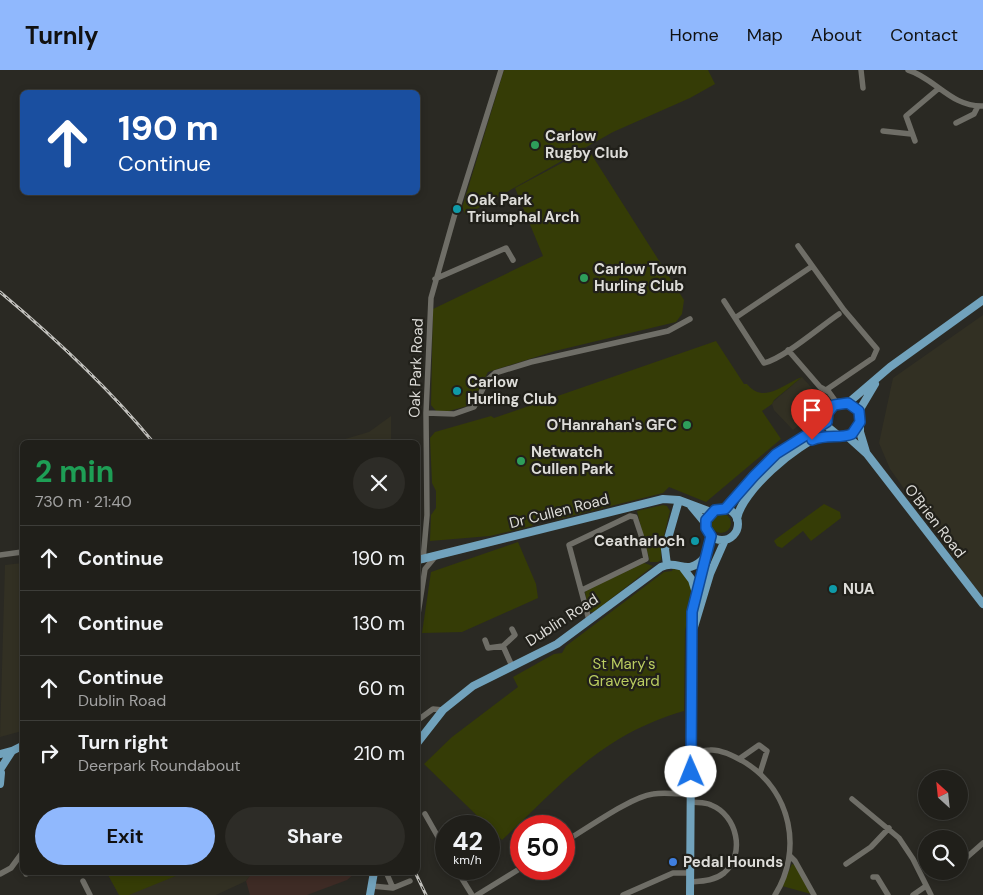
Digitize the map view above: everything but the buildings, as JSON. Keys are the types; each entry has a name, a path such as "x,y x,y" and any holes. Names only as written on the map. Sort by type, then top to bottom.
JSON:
{"main road":[{"path":"848,403 890,367 983,300"},
{"path":"692,630 710,574 725,540 736,531 736,519 744,502 776,465 812,440 825,435 843,436 856,431 860,422 859,411 877,380"},
{"path":"843,436 831,430 827,422 828,413 837,403 848,403 859,411"},
{"path":"710,574 667,565 665,549 679,500 690,506 711,512 725,509 776,454 827,422"},
{"name":"O'Brien Road","path":"860,422 860,432 867,454"},
{"name":"O'Brien Road","path":"843,436 867,454 983,604"},
{"name":"Dr Cullen Road","path":"420,560 434,558 663,499 679,500"},
{"path":"690,506 706,524 711,536 715,539 725,540"},
{"path":"725,509 736,519"},
{"path":"706,524 711,512"},
{"path":"690,895 692,612 711,536"},
{"path":"684,569 693,567 705,557"},
{"name":"Dublin Road","path":"420,739 443,710 473,686 556,644 667,565"},
{"path":"684,569 696,593"},
{"path":"0,754 12,752 20,747"},
{"path":"0,784 0,771 12,752"},
{"path":"370,895 374,875"}],"street":[{"name":"Oak Park Road","path":"420,554 427,515 426,413 431,298 435,279 500,70"},
{"path":"861,70 864,88"},
{"path":"908,70 923,76 938,89 957,101 980,106 974,114 956,123"},
{"path":"915,141 906,116 938,89"},
{"path":"883,131 911,134"},
{"path":"798,246 811,266 877,349 873,358 826,390"},
{"path":"435,279 506,248 513,260"},
{"path":"735,318 811,266"},
{"path":"724,301 764,363 770,362 838,314"},
{"path":"426,413 454,414 474,407 487,380 495,373 530,362 668,331 690,319"},
{"path":"788,350 820,387 826,390 837,403"},
{"path":"582,590 646,559 635,517 630,516 569,545 589,620"},
{"path":"0,555 20,552"},
{"path":"420,601 425,569 434,558"},
{"path":"420,562 425,569"},
{"path":"485,640 488,648 504,646 515,635 512,629"},
{"path":"504,646 512,666"},
{"path":"420,719 433,709 443,710"},
{"path":"740,759 760,745 767,750 760,773"},
{"path":"691,754 711,750 740,759 760,773 774,789 786,812 790,829 790,856 784,878 774,895"},
{"path":"575,836 634,801 651,794 675,795 691,793"},
{"path":"852,799 889,828 908,849 931,895"},
{"path":"690,882 707,881 724,873 735,855 737,840 734,826 724,813 710,804 691,802"},
{"path":"425,814 435,832"},
{"path":"846,864 864,852 889,828"},
{"path":"968,856 983,843"},
{"path":"0,874 11,868 20,856"},
{"path":"790,856 795,861 814,895"},
{"path":"623,895 673,873 690,873"},
{"path":"387,875 393,888"},
{"path":"477,895 510,875"},
{"path":"873,877 877,877 888,895"},
{"path":"463,880 472,895"},
{"path":"82,881 90,895"},
{"path":"372,886 393,888 410,881"},
{"path":"913,895 926,886"}],"shaded area":[{"path":"983,315 983,599 890,469 879,443 893,378"},
{"path":"802,377 825,403 793,430 774,410 772,404"},
{"path":"391,416 391,440 342,440 369,432"},
{"path":"20,563 20,732 0,737 5,565"},
{"path":"108,875 250,875 246,881 216,895 119,895"},
{"path":"250,875 353,875 347,880 307,895 250,895 246,881"}],"green space":[{"name":"Carlow Rugby Club","path":"504,70 708,70 715,84 690,98 613,132 466,215 462,208"},
{"name":"Carlow Town Hurling Club","path":"588,149 684,300 682,314 676,322 555,351 488,372 471,405 449,411 436,411 431,405 433,309 543,256 515,188"},
{"path":"716,341 744,384 760,393 774,391 802,377 762,411 781,439 706,502 669,487 663,493 559,519 545,519 532,526 490,536 430,541 431,515 436,508 436,491 432,483 430,438 435,432 491,416 494,418"},
{"path":"824,504 840,512 841,518 811,541 803,531 782,548 777,546 774,541 776,539"},
{"path":"663,505 667,506 670,511 661,548 661,560 650,562 637,511"},
{"path":"721,513 728,516 731,523 728,530 721,533 714,530 711,523 714,516"},
{"path":"518,542 536,584 538,598 462,632 422,633 431,572"},
{"path":"644,563 653,566 594,612 589,612 585,592 587,590"},
{"name":"St Mary's Graveyard","path":"673,569 680,570 688,577 693,594 685,631 684,711 629,733 606,747 565,780 528,815 510,815 510,832 502,840 500,838 500,815 476,815 424,764 452,737 518,687 513,677 554,654 562,653 566,646 664,572 672,571"},
{"path":"792,864 795,865 811,894 782,886"},
{"path":"108,875 178,875 129,895 119,895"}],"railway":[{"path":"0,292 80,364 118,402 151,440"},
{"path":"416,875 426,895"}],"place":[{"name":"Carlow Rugby Club","path":"535,145"},
{"name":"Oak Park Triumphal Arch","path":"457,209"},
{"name":"Carlow Town Hurling Club","path":"584,278"},
{"name":"Carlow Hurling Club","path":"457,391"},
{"name":"O'Hanrahan's GFC","path":"687,425"},
{"name":"Netwatch Cullen Park","path":"521,461"},
{"name":"Ceatharloch","path":"695,541"},
{"name":"NUA","path":"833,589"},
{"name":"Pedal Hounds","path":"673,862"}],"route":[{"path":"691,772 692,612 711,536 706,528 706,520 711,512 720,508 725,509 776,454 827,422 826,417 834,405 843,402 848,403 852,404 859,411 859,426 852,434 848,436 825,435 812,440"}]}
